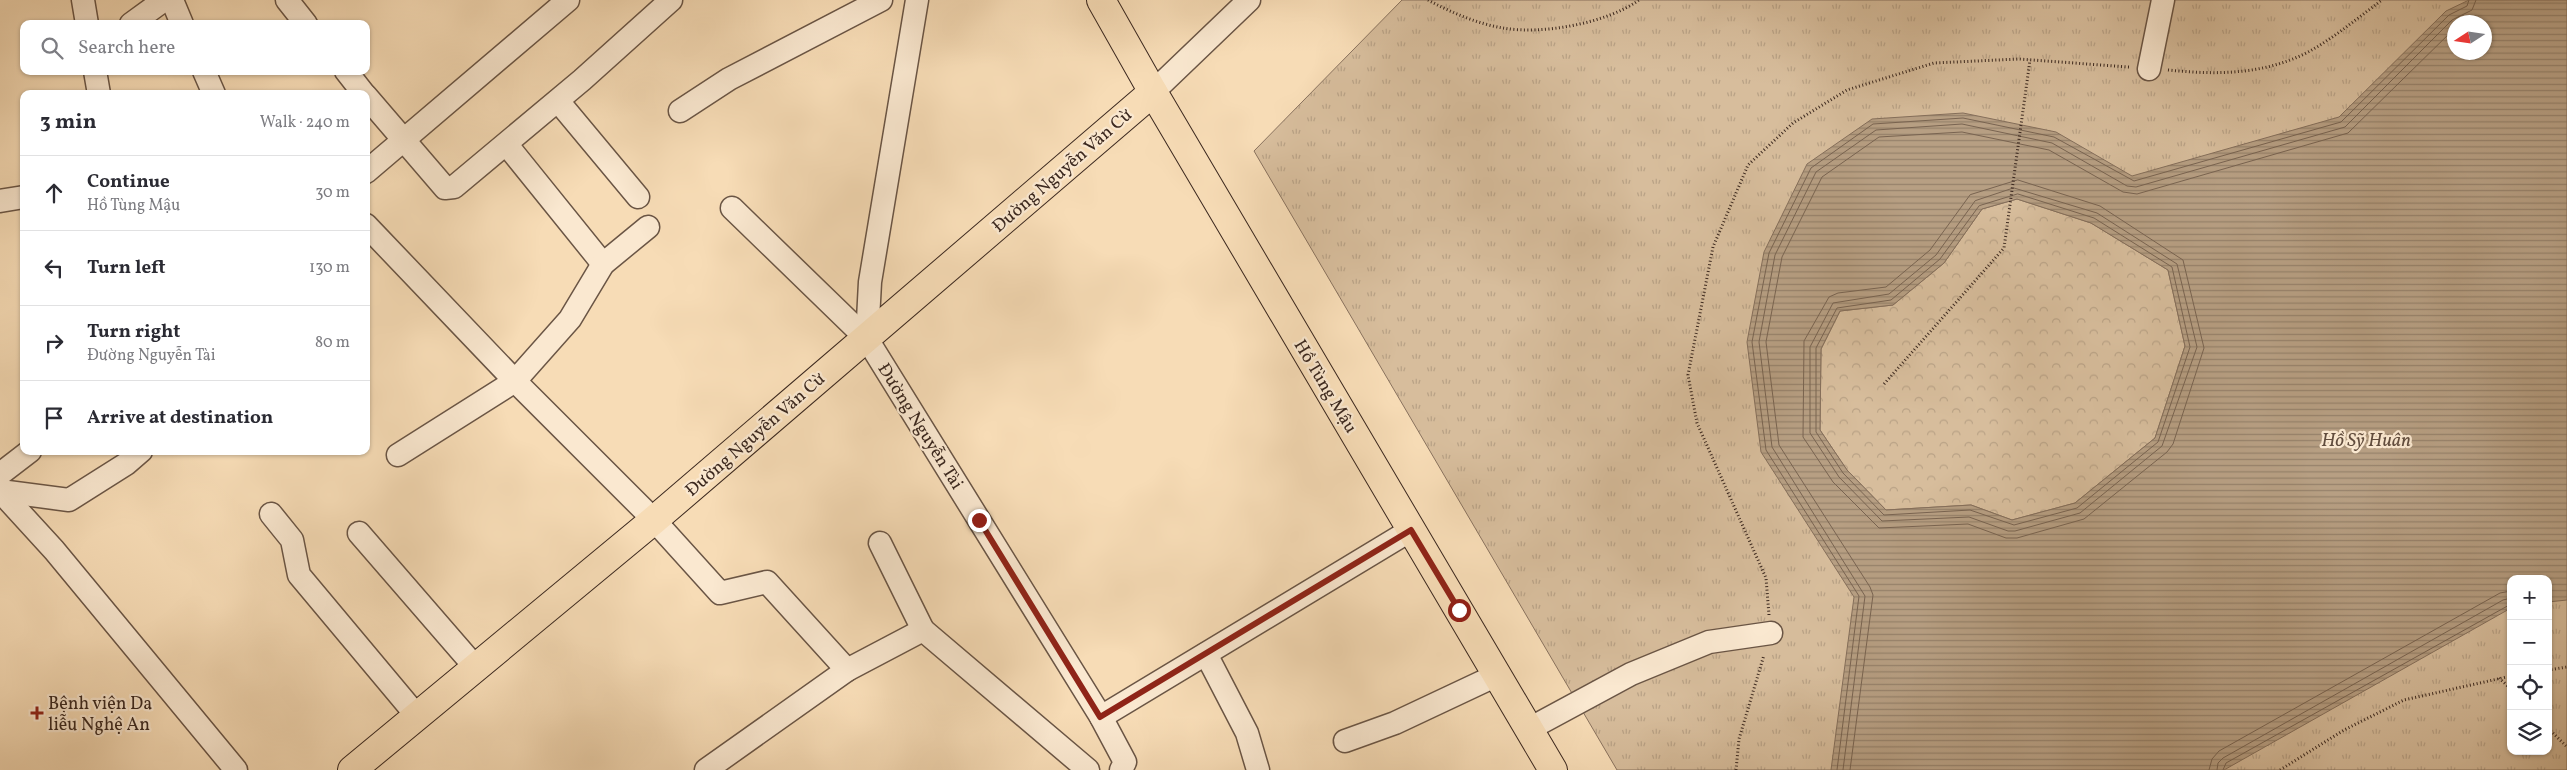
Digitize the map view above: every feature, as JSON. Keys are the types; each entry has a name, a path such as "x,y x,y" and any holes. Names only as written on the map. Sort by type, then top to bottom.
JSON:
{"main road":[{"name":"Hồ Tùng Mậu","path":"1101,0 1153,92 1553,770"},
{"name":"Đường Nguyễn Văn Cừ","path":"352,770 654,520 1153,92"}],"street":[{"path":"83,0 86,20"},
{"path":"136,20 164,0"},
{"path":"172,0 180,20"},
{"path":"287,0 303,20"},
{"path":"370,169 568,0"},
{"path":"370,101 445,188 454,187 507,145 672,0"},
{"path":"680,111 728,79 881,0"},
{"path":"867,338 870,282 917,0"},
{"path":"1153,92 1249,0"},
{"path":"2149,69 2163,0"},
{"path":"96,75 97,90"},
{"path":"206,75 212,90"},
{"path":"349,75 361,90"},
{"path":"558,101 638,197"},
{"path":"507,145 603,264"},
{"path":"0,201 20,198"},
{"name":"Đường Nguyễn Tài","path":"732,208 867,338 1100,717 1125,762 1121,770"},
{"path":"398,455 515,381 570,319 603,264 648,227"},
{"path":"370,229 515,381 654,520 720,593 767,582 847,670"},
{"path":"0,474 25,455"},
{"path":"0,491 69,500 126,464 136,455"},
{"path":"0,491 54,550 236,770"},
{"path":"270,514 292,540 299,574 417,716"},
{"path":"1100,717 1411,530"},
{"path":"359,533 476,668"},
{"path":"880,543 923,630 1088,770"},
{"path":"706,770 847,670 923,630"},
{"path":"1529,729 1631,674 1709,642 1771,632"},
{"path":"1206,654 1247,733 1258,770"},
{"path":"1345,741 1395,723 1497,675"}],"path":[{"path":"1428,0 1444,9 1503,28 1566,29 1626,10 1639,0"},
{"path":"1736,770 1738,739 1771,632 1766,578 1697,423 1688,375 1714,246 1748,165 1793,123 1847,90 1934,63 2030,60 2216,74 2271,67 2310,51 2382,0"},
{"path":"1884,384 2004,248 2030,60"},
{"path":"2552,669 2567,667"},
{"path":"2280,770 2344,730 2404,700 2507,677"},
{"path":"2499,678 2507,686"},
{"path":"2552,732 2567,747"}],"green space":[{"path":"1402,0 2567,0 2567,770 1617,770 1254,151"},
{"path":"2017,199 2091,223 2168,270 2185,346 2155,438 2075,503 2012,520 1971,505 1886,510 1847,470 1820,430 1821,349 1840,311 1893,305 1944,263 1982,209"}],"water":[{"name":"Hồ Sỹ Huân","path":"2469,0 2567,0 2567,600 2552,602 2552,575 2507,575 2507,610 2224,770 1831,770 1854,597 1761,452 1747,342 1764,252 1807,164 1872,119 1963,113 2056,132 2132,176 2339,117 2446,11","holes":["2017,199 2091,223 2168,270 2185,346 2155,438 2075,503 2012,520 1971,505 1886,510 1847,470 1820,430 1821,349 1840,311 1893,305 1944,263 1982,209"]}],"place":[{"name":"Bệnh viện Da liễu Nghệ An","path":"37,713"}],"route":[{"path":"979,520 1100,717 1411,530 1459,610"}]}
